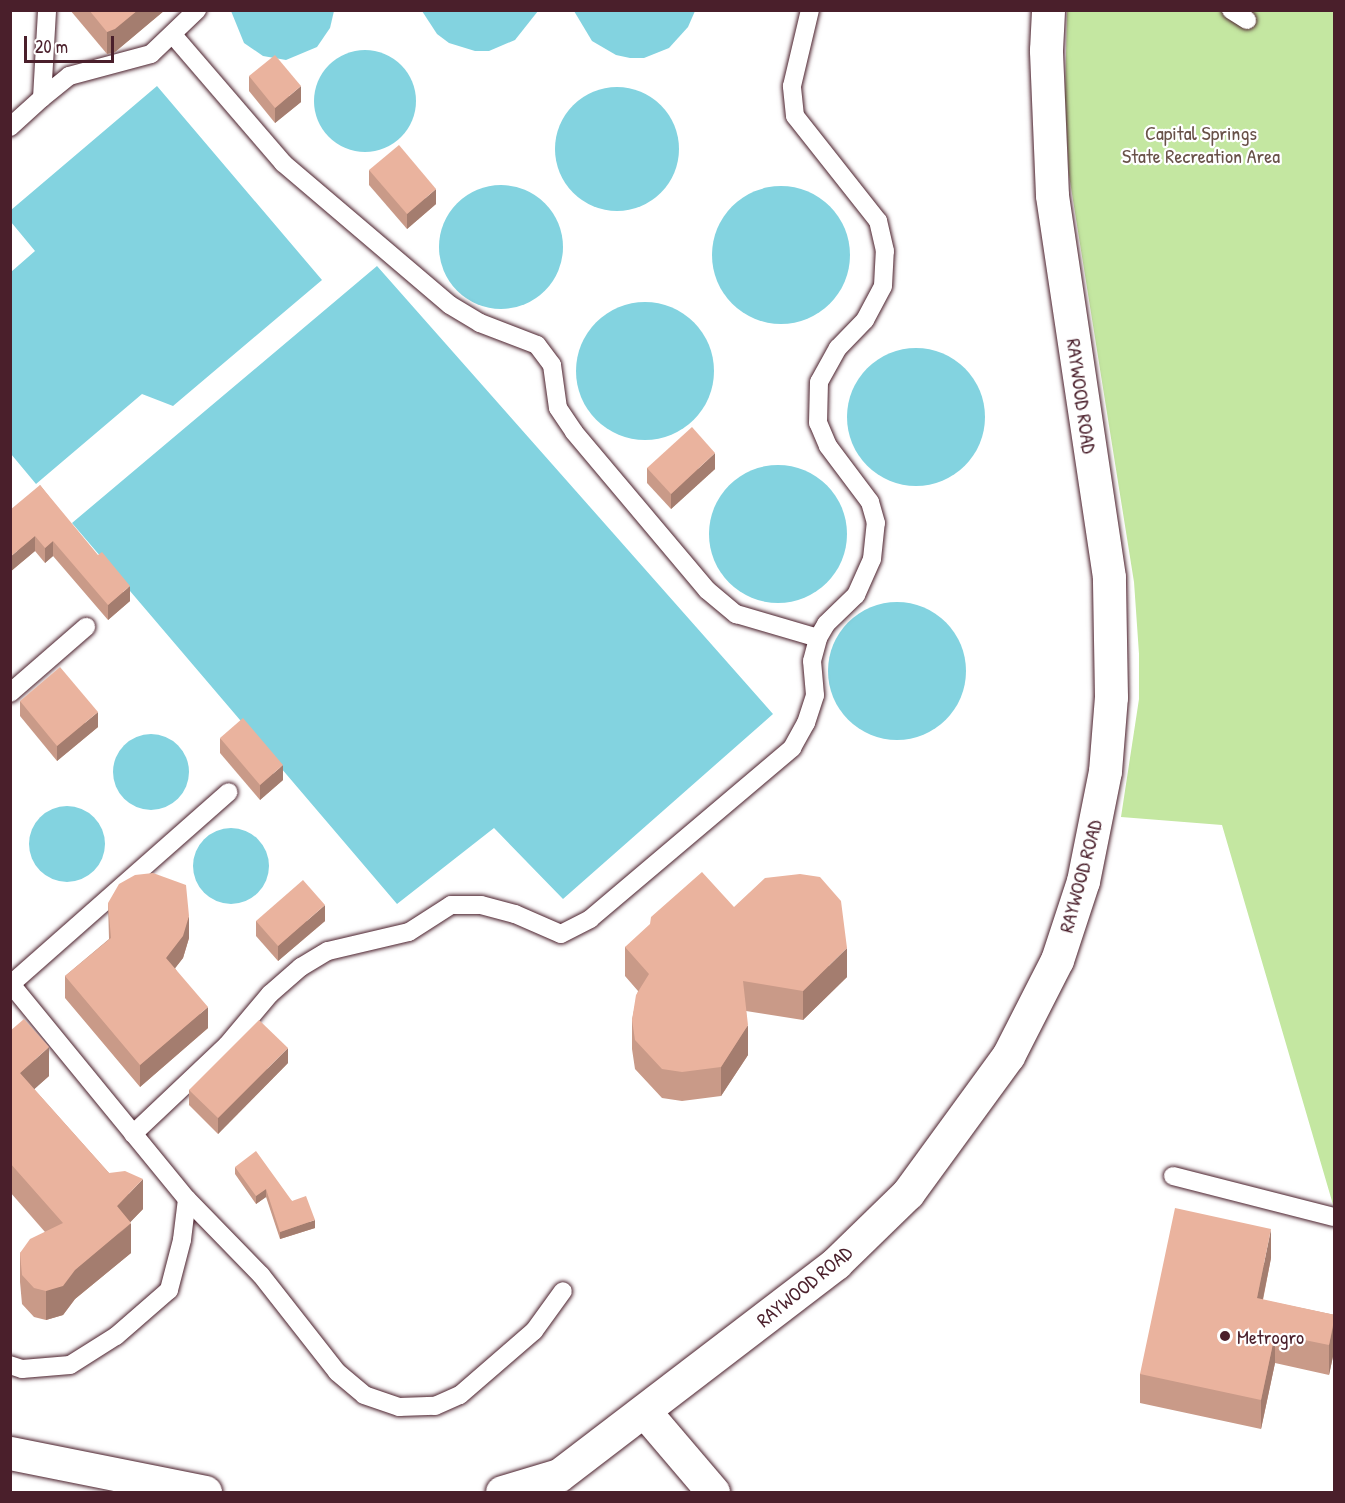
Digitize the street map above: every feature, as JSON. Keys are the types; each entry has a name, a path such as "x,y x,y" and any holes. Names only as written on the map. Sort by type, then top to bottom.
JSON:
{"street":[{"name":"RAYWOOD ROAD","path":"502,1492 559,1474 645,1412 836,1263 908,1193 1008,1056 1057,960 1083,881 1107,750 1111,697 1109,577 1052,195 1046,51 1048,10"},
{"path":"645,1412 713,1492"},
{"path":"10,1453 205,1492"}],"lane":[{"path":"42,98 47,10"},
{"path":"10,127 69,76 151,54 197,10"},
{"path":"133,1134 227,1045 270,994 301,967 328,951 409,932 451,905 481,904 515,914 561,934 590,919 792,748 806,723 815,695 812,661 818,638 826,624 856,596 872,559 876,523 870,502 828,446 818,423 819,382 838,348 865,320 883,286 885,251 879,221 795,116 792,86 810,10"},
{"path":"1231,10 1247,20"},
{"path":"173,34 247,125 301,178 450,305 480,323 537,345 552,365 558,408 574,432 706,590 736,614 818,638"},
{"path":"10,693 86,627"},
{"path":"229,792 11,984 187,1199 261,1275 337,1372 364,1395 399,1407 435,1406 460,1395 534,1331 563,1291"},
{"path":"1173,1176 1335,1217"},
{"path":"10,1365 22,1369 70,1365 116,1336 169,1290 182,1240 187,1199"}],"green space":[{"name":"Capital Springs State Recreation Area","path":"1067,11 1334,11 1334,1208 1222,825 1121,817 1139,699 1139,654 1134,582 1069,175 1065,97"}],"water":[{"path":"231,11 334,11 330,28 317,47 286,60 263,56 244,43"},
{"path":"422,11 538,11 515,40 489,51 475,51 449,43 437,34"},
{"path":"574,11 695,11 688,27 669,48 644,58 630,58 616,55 592,41"},
{"path":"365,50 385,54 401,65 412,81 416,101 412,121 401,137 385,148 365,152 345,148 329,137 318,121 314,101 318,81 329,65 345,54"},
{"path":"157,86 322,280 173,406 142,394 36,484 11,454 11,272 35,251 11,222 11,210"},
{"path":"617,87 641,92 661,105 674,125 679,149 674,173 661,193 641,206 617,211 593,206 573,193 560,173 555,149 560,125 573,105 593,92"},
{"path":"501,185 525,190 545,203 558,223 563,247 558,271 545,291 525,304 501,309 477,304 457,291 444,271 439,247 444,223 457,203 477,190"},
{"path":"781,186 808,191 830,206 845,228 850,255 845,282 830,304 808,319 781,324 754,319 732,304 717,282 712,255 717,228 732,206 754,191"},
{"path":"377,266 773,714 563,899 494,828 397,904 72,523"},
{"path":"645,302 672,307 694,322 709,344 714,371 709,398 694,420 672,435 645,440 618,435 596,420 581,398 576,371 581,344 596,322 618,307"},
{"path":"916,348 943,353 965,368 980,390 985,417 980,444 965,466 943,481 916,486 889,481 867,466 852,444 847,417 852,390 867,368 889,353"},
{"path":"778,465 805,470 827,485 842,507 847,534 842,561 827,583 805,598 778,603 751,598 729,583 714,561 709,534 714,507 729,485 751,470"},
{"path":"897,602 924,607 936,613 946,622 955,632 961,644 966,671 961,698 955,710 946,720 936,729 924,735 897,740 870,735 858,729 848,720 839,710 833,698 828,671 833,644 839,632 848,622 858,613 870,607"},
{"path":"151,734 166,737 178,745 186,757 189,772 186,787 178,799 166,807 151,810 136,807 124,799 116,787 113,772 116,757 124,745 136,737"},
{"path":"67,806 82,809 94,817 102,829 105,844 102,859 94,871 82,879 67,882 52,879 40,871 32,859 29,844 32,829 40,817 52,809"},
{"path":"231,828 246,831 258,839 266,851 269,866 266,881 258,893 246,901 231,904 216,901 204,893 196,881 193,866 196,851 204,839 216,831"}],"building":[{"path":"89,10 138,10 115,29 107,32"},
{"path":"275,55 301,86 275,108 249,76"},
{"path":"399,145 436,189 407,214 369,170"},
{"path":"692,427 715,453 671,494 647,468"},
{"path":"40,485 98,555 102,552 130,586 108,605 53,541 45,548 35,536 10,557 10,510"},
{"path":"60,667 98,712 57,746 20,701"},
{"path":"243,718 283,765 260,785 220,738"},
{"path":"702,872 734,907 765,878 800,874 820,877 841,901 847,948 803,991 743,981 748,1025 721,1067 682,1072 662,1069 635,1040 632,1020 636,995 649,974 625,947 650,924 651,917"},
{"path":"153,873 186,885 189,916 183,936 166,958 208,1007 140,1065 65,976 111,938 108,903 119,884 135,875"},
{"path":"303,880 325,905 278,946 256,921"},
{"path":"24,1019 49,1047 20,1073 109,1173 125,1171 143,1179 117,1206 131,1223 75,1270 63,1286 46,1291 34,1288 22,1275 20,1253 30,1239 63,1223 10,1163 10,1031"},
{"path":"259,1020 288,1048 218,1118 189,1090"},
{"path":"256,1151 292,1201 306,1196 315,1220 280,1232 266,1189 256,1196 235,1167"},
{"name":"Metrogro","path":"1175,1208 1271,1229 1257,1298 1335,1315 1329,1345 1275,1334 1261,1400 1140,1374"}],"place":[{"name":"Metrogro","path":"1225,1336"}]}
